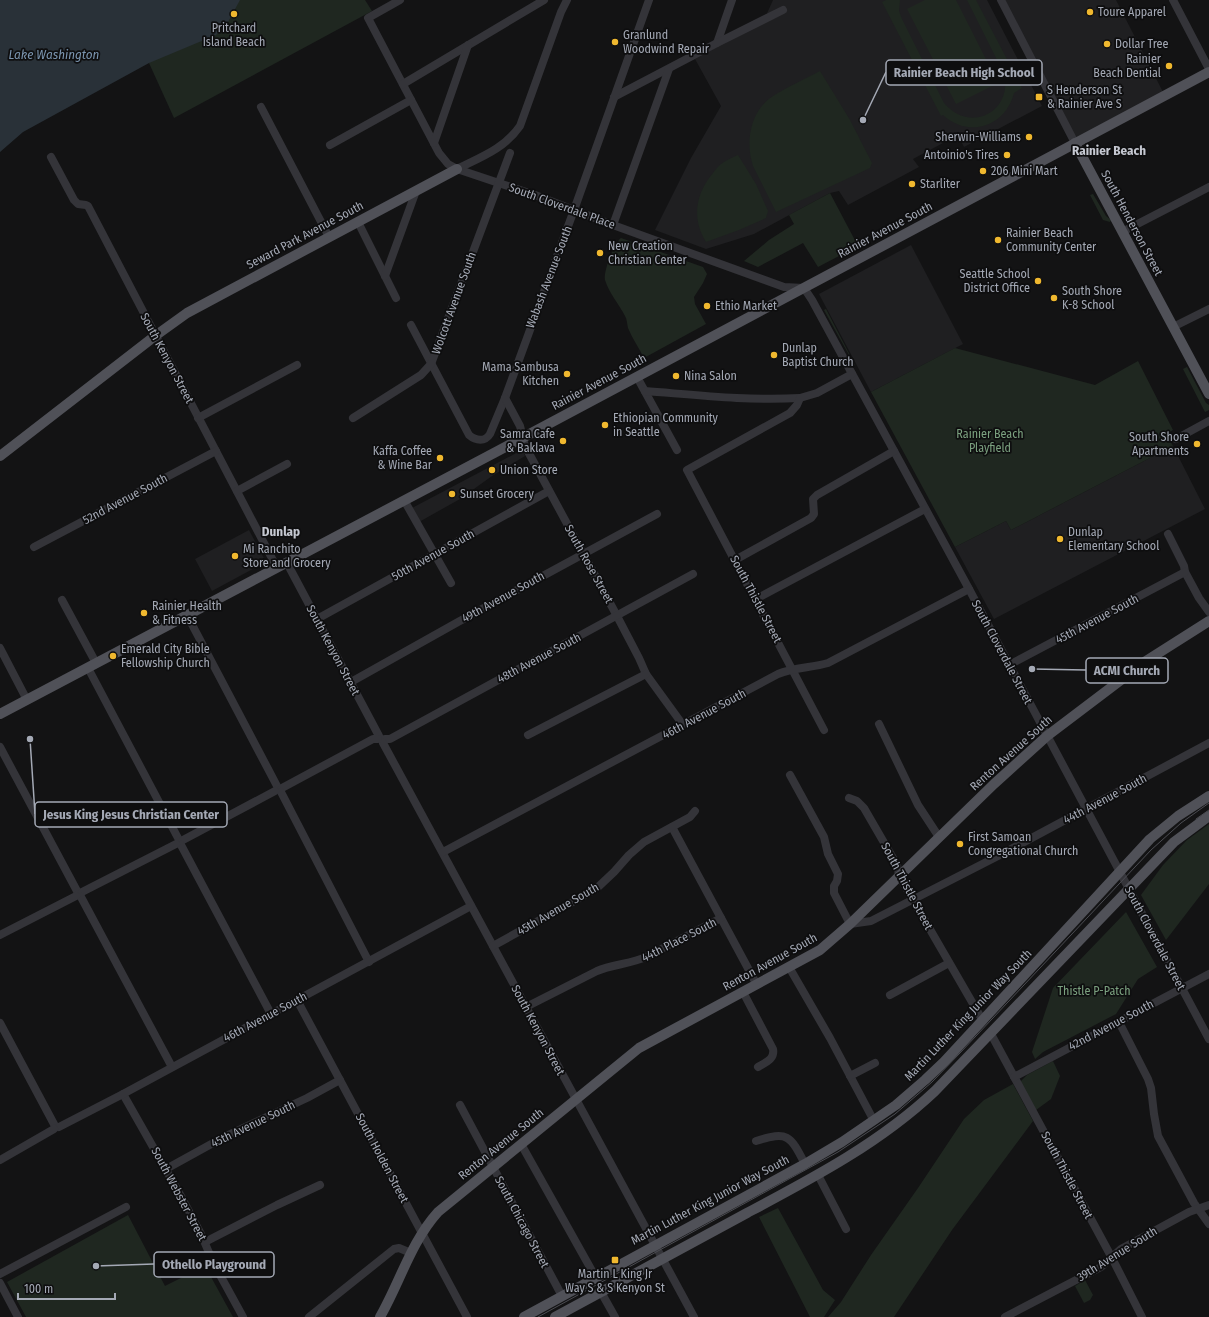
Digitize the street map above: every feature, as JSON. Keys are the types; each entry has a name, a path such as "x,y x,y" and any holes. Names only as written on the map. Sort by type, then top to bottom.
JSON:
{"main road":[{"name":"Rainier Avenue South","path":"0,714 523,438 1209,72"},
{"name":"South Henderson Street","path":"1075,143 1209,394"},
{"name":"Seward Park Avenue South","path":"0,456 155,336 198,306 456,169"},
{"name":"Renton Avenue South","path":"380,1317 422,1233 438,1212 639,1048 820,950 850,924 994,784 1047,736 1146,661 1209,621"},
{"name":"Martin Luther King Junior Way South","path":"524,1317 804,1164 842,1142 896,1105 925,1080 983,1020 1150,839 1163,827 1209,796"},
{"path":"558,1316 818,1175 878,1137 918,1108 991,1034 1174,842 1209,816"}],"street":[{"path":"400,0 368,18 443,159 456,169"},
{"path":"402,84 544,0"},
{"name":"Wabash Avenue South","path":"431,364 469,435 476,439 487,439 505,398 649,0"},
{"path":"717,43 732,0"},
{"name":"South Henderson Street","path":"1001,0 1075,143"},
{"path":"1173,0 1209,69"},
{"name":"Seward Park Avenue South","path":"456,169 501,146 520,126 564,1"},
{"path":"614,97 784,10"},
{"path":"434,143 468,44"},
{"path":"613,225 669,69"},
{"path":"330,146 411,100"},
{"path":"261,107 329,237"},
{"name":"Wolcott Avenue South","path":"353,418 421,375 431,364 510,153"},
{"name":"South Kenyon Street","path":"51,157 74,200 77,203 86,204 88,206 237,491 317,619 694,1317"},
{"name":"South Cloverdale Place","path":"456,169 574,210 784,287 804,288"},
{"path":"1122,232 1209,187"},
{"path":"385,276 416,191"},
{"path":"358,222 396,298"},
{"name":"South Cloverdale Street","path":"804,288 812,300 969,589 1209,1038"},
{"path":"1173,327 1209,309"},
{"path":"410,325 431,364"},
{"path":"198,418 297,365"},
{"path":"645,391 743,399 772,400 800,398 817,393 852,374"},
{"path":"637,377 677,450"},
{"name":"South Rose Street","path":"505,398 520,426 525,446 617,616 646,674 683,725"},
{"name":"South Thistle Street","path":"800,398 797,405 790,413 687,470 824,730"},
{"path":"1176,439 1209,421"},
{"name":"52nd Avenue South","path":"34,547 216,451"},
{"path":"735,560 811,518 814,514 814,499 816,495 894,451"},
{"path":"237,491 287,464"},
{"name":"50th Avenue South","path":"317,619 549,491"},
{"path":"404,500 451,583"},
{"path":"756,599 925,509"},
{"name":"49th Avenue South","path":"351,682 583,553 657,514"},
{"path":"1168,534 1184,566 1185,572 1199,598 1209,612"},
{"name":"45th Avenue South","path":"1009,665 1185,572"},
{"name":"48th Avenue South","path":"0,936 373,739 390,739 693,574"},
{"name":"46th Avenue South","path":"442,852 778,674 793,669 828,663 969,589"},
{"path":"62,600 92,665 180,842 271,1014"},
{"path":"187,615 369,962"},
{"path":"0,648 27,700"},
{"path":"528,735 646,674"},
{"path":"879,724 918,804 939,837"},
{"name":"44th Avenue South","path":"850,924 871,921 913,900 1209,743"},
{"path":"0,747 172,1067"},
{"path":"790,775 824,837 828,854 838,874 837,881 834,886 834,893 850,924"},
{"name":"South Thistle Street","path":"849,798 857,801 864,808 896,865 899,875 913,900 983,1020"},
{"name":"45th Avenue South","path":"493,946 585,895 605,881 644,842 690,817 695,811"},
{"path":"672,827 757,985"},
{"name":"46th Avenue South","path":"0,1160 56,1128 123,1094 471,906"},
{"name":"44th Place South","path":"526,1007 597,971 640,960 721,918"},
{"path":"890,995 949,963"},
{"path":"789,967 874,1121"},
{"name":"42nd Avenue South","path":"1014,1077 1209,974"},
{"path":"743,992 773,1049 774,1054 772,1058 758,1067"},
{"name":"South Holden Street","path":"297,1000 467,1317"},
{"path":"1119,1022 1148,1079 1151,1088 1158,1136 1194,1203 1209,1224"},
{"path":"0,1023 56,1128"},
{"name":"South Thistle Street","path":"991,1034 1112,1258 1142,1317"},
{"path":"850,1076 875,1062"},
{"name":"45th Avenue South","path":"166,1169 224,1137 307,1098 340,1080"},
{"name":"South Webster Street","path":"123,1094 202,1234 214,1264 243,1317"},
{"name":"South Chicago Street","path":"460,1105 492,1168 562,1296"},
{"path":"756,1141 773,1136 790,1139 804,1164"},
{"path":"521,1144 596,1278"},
{"path":"818,1175 846,1229"},
{"path":"204,1242 320,1185"},
{"name":"39th Avenue South","path":"1005,1317 1101,1267 1121,1249 1189,1212 1209,1205"},
{"path":"0,1274 126,1207"},
{"path":"309,1317 394,1249 399,1248 411,1253"},
{"path":"0,1283 18,1317"},
{"path":"601,1292 615,1317"}],"shaded area":[{"path":"773,0 987,0 1042,106 964,147 958,135 913,159 919,167 848,205 839,191 830,193 754,234 706,249 655,230 691,158 721,106 695,59 764,20"},
{"path":"1002,0 1116,0 1163,92 1075,140"},
{"path":"911,245 963,344 871,392 819,294"},
{"name":"Dunlap Elementary School","path":"1173,446 1205,509 994,619 955,547 1006,521 1011,530"},
{"path":"522,450 525,456 492,476 460,499 419,522 412,508"},
{"path":"249,530 266,562 212,591 195,559"}],"green space":[{"name":"Pritchard Island Beach","path":"193,0 365,0 372,11 174,118 149,63"},
{"path":"886,0 900,0 899,11 902,19 944,103 954,112 966,117 977,117 987,114 996,108 1002,99 1005,87 1004,74 967,0 976,0 1022,88 1014,93 1010,104 1003,114 995,121 975,127 964,126 953,122 943,115 941,116 882,2"},
{"path":"925,0 956,0 998,83 956,104 907,9"},
{"path":"820,71 850,120 872,163 870,168 776,212 753,166 750,137 754,118 765,102 773,96"},
{"path":"738,155 756,184 768,211 766,218 706,242 698,224 697,215 699,197 707,181 718,167"},
{"path":"830,193 858,246 818,267 803,243 758,267 744,261 769,240 794,224 789,215"},
{"path":"1093,194 1106,216 1111,220 1110,222 1103,220 1090,195"},
{"path":"621,238 703,267 707,274 694,297 695,304 706,324 644,358 628,328 626,317 605,280 610,258 615,246"},
{"path":"826,309 855,365 853,366 849,360 849,355 824,310"},
{"name":"Rainier Beach Playfield","path":"955,348 1095,385 1138,361 1173,430 1166,434 1173,446 1011,530 1006,521 955,547 871,392"},
{"path":"1187,367 1206,403 1209,405 1209,410 1205,412 1183,369"},
{"path":"1209,824 1209,884 1166,940 1141,895 1163,865 1187,840"},
{"name":"Thistle P-Patch","path":"1126,912 1157,967 1138,979 1116,1014 1043,1052 1035,1059 1032,1052 1053,988"},
{"path":"1053,1061 1060,1076 1051,1099 1036,1110 1020,1082 1027,1075"},
{"path":"1013,1084 1033,1121 952,1230 894,1317 828,1317 841,1302 871,1255 964,1119 984,1100"},
{"path":"778,1208 823,1290 835,1300 824,1317 810,1317 759,1217"},
{"path":"128,1215 165,1286 205,1266 233,1317 26,1317 7,1282"},
{"path":"1085,1280 1093,1295 1090,1300 1084,1303 1075,1286"}],"water":[{"name":"Lake Washington","path":"0,0 240,0 228,22 216,35 149,63 23,132 0,152"}],"tram line":[{"path":"538,1317 838,1152 895,1114 932,1082 1151,850 1181,823 1209,803"},
{"path":"1196,819 1209,810"}],"place":[{"name":"Toure Apparel","path":"1090,12"},
{"name":"Pritchard Island Beach","path":"234,14"},
{"name":"Granlund Woodwind Repair","path":"615,42"},
{"name":"Dollar Tree","path":"1107,44"},
{"name":"Rainier Beach Dential","path":"1169,66"},
{"name":"S Henderson St & Rainier Ave S","path":"1039,97"},
{"name":"Rainier Beach High School","path":"863,120"},
{"name":"Sherwin-Williams","path":"1029,137"},
{"name":"Antoinio's Tires","path":"1007,155"},
{"name":"206 Mini Mart","path":"983,171"},
{"name":"Starliter","path":"912,184"},
{"name":"Rainier Beach Community Center","path":"998,240"},
{"name":"New Creation Christian Center","path":"600,253"},
{"name":"Seattle School District Office","path":"1038,281"},
{"name":"South Shore K-8 School","path":"1054,298"},
{"name":"Ethio Market","path":"707,306"},
{"name":"Dunlap Baptist Church","path":"774,355"},
{"name":"Mama Sambusa Kitchen","path":"567,374"},
{"name":"Nina Salon","path":"676,376"},
{"name":"Ethiopian Community in Seattle","path":"605,425"},
{"name":"Samra Cafe & Baklava","path":"563,441"},
{"name":"South Shore Apartments","path":"1197,444"},
{"name":"Kaffa Coffee & Wine Bar","path":"440,458"},
{"name":"Union Store","path":"492,470"},
{"name":"Sunset Grocery","path":"452,494"},
{"name":"Dunlap Elementary School","path":"1060,539"},
{"name":"Mi Ranchito Store and Grocery","path":"235,556"},
{"name":"Rainier Health & Fitness","path":"144,613"},
{"name":"Emerald City Bible Fellowship Church","path":"113,656"},
{"name":"ACMI Church","path":"1032,669"},
{"name":"Jesus King Jesus Christian Center","path":"30,739"},
{"name":"First Samoan Congregational Church","path":"960,844"},
{"name":"Martin L King Jr Way S & S Kenyon St","path":"615,1260"},
{"name":"Othello Playground","path":"96,1266"}],"district":[{"name":"Rainier Beach","path":"1109,150"},
{"name":"Dunlap","path":"281,531"}]}
